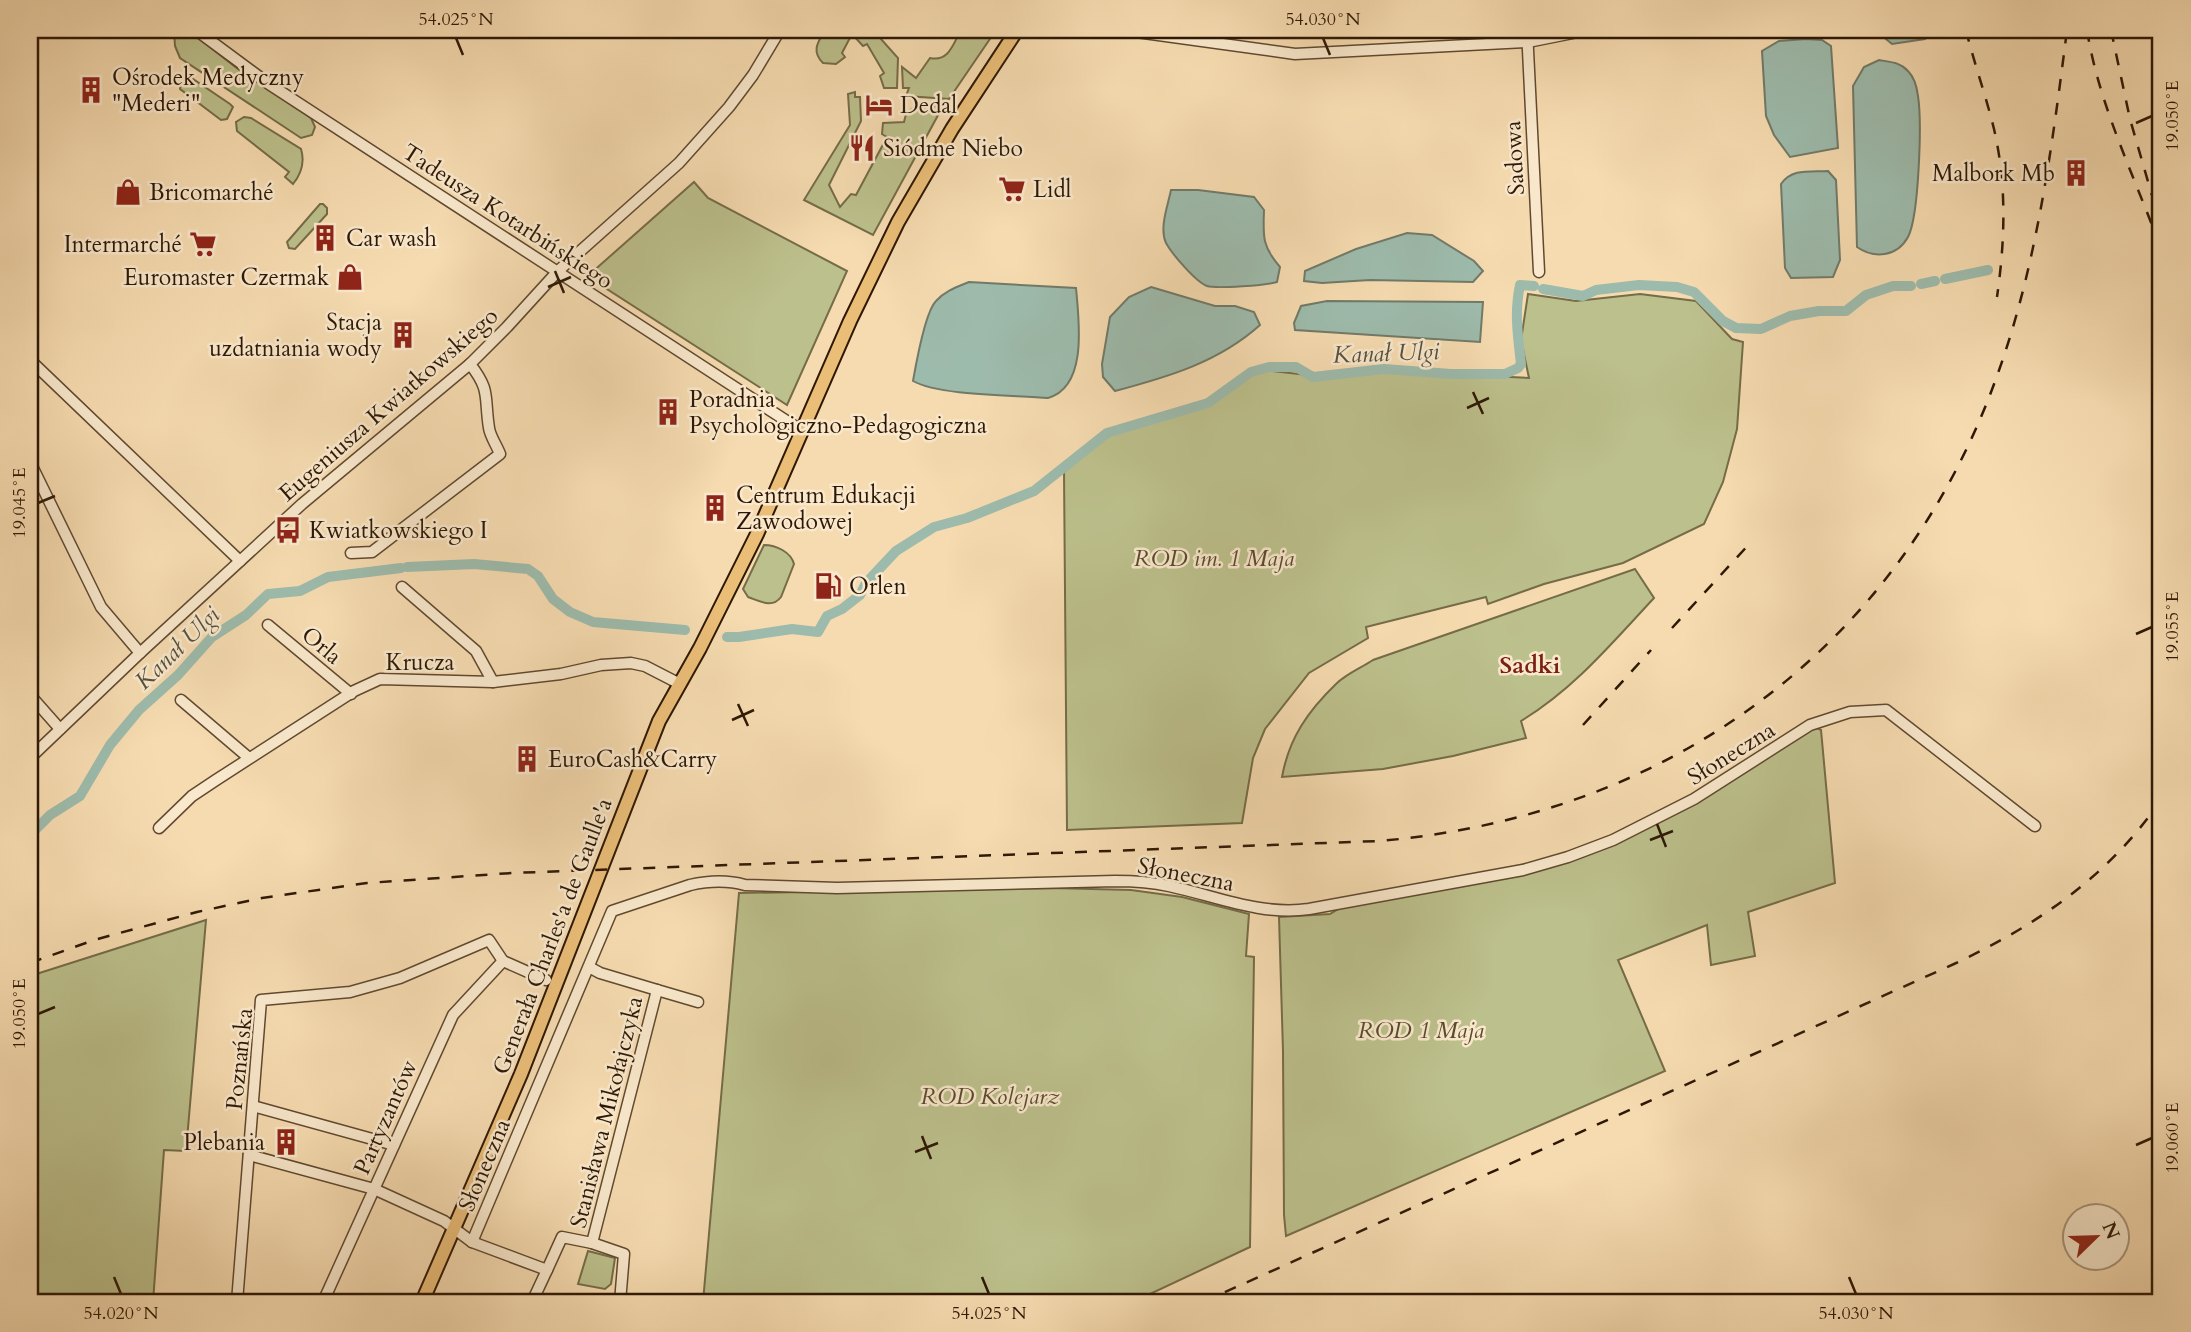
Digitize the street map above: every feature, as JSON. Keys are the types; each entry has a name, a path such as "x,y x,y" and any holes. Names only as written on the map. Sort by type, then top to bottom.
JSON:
{"main road":[{"name":"Generała Charles'a de Gaulle'a","path":"422,1302 521,1074 659,721 757,534 867,284 898,222 952,129 1017,30"}],"street":[{"name":"Tadeusza Kotarbińskiego","path":"196,30 269,84 802,431"},
{"name":"Eugeniusza Kwiatkowskiego","path":"30,758 302,504 470,364 558,271 678,163 709,130 753,75 780,30"},
{"path":"1122,30 1295,54 1528,42 1588,30"},
{"name":"Sadowa","path":"1527,30 1539,272"},
{"path":"30,360 240,561"},
{"path":"351,553 372,552 500,454 489,430 488,395 482,380 470,364"},
{"path":"30,462 101,607 140,653"},
{"path":"402,587 476,651 493,682"},
{"name":"Orla","path":"268,625 351,694"},
{"name":"Krucza","path":"159,828 192,796 351,694 380,679 493,682 561,674 601,665 631,663 645,666 680,684"},
{"path":"30,695 61,729"},
{"path":"181,700 249,758"},
{"name":"Słoneczna","path":"472,1242 612,911 703,882 732,882 745,886 837,888 1147,882 1260,909 1292,911 1522,870 1568,857 1613,840 1694,799 1811,725 1850,712 1885,710 2035,826"},
{"name":"Poznańska","path":"237,1302 261,1000 350,992 400,978 489,940 503,961 546,980"},
{"name":"Partyzantów","path":"323,1302 453,1015 503,961"},
{"name":"Stanisława Mikołajczyka","path":"589,967 600,973 698,1002"},
{"name":"Stanisława Mikołajczyka","path":"547,1270 562,1237 592,1243 657,990"},
{"path":"253,1106 394,1145"},
{"path":"249,1155 374,1189 444,1221 472,1242 547,1270 532,1302"},
{"path":"592,1243 624,1254 620,1302"}],"green space":[{"path":"174,30 188,30 238,69 311,118 315,127 312,135 301,138 180,58 175,46"},
{"path":"825,30 873,30 898,58 897,88 884,88 880,76 884,73 867,44 863,46 852,34 842,53 845,57 836,64 823,63 817,50"},
{"path":"961,30 996,30 949,99 906,96 909,88 903,88 902,67 916,78 930,58 946,55"},
{"path":"185,76 233,107 227,119 221,120 180,89"},
{"path":"855,92 855,97 860,97 861,121 829,185 840,207 851,194 856,195 887,137 882,134 883,123 904,122 906,114 913,108 943,106 873,235 804,200 850,125 848,94"},
{"path":"244,117 251,118 301,149 302,168 293,184 285,177 289,172 237,131 236,122"},
{"path":"694,182 708,198 847,271 787,405 593,280 590,274"},
{"path":"320,204 327,208 327,214 295,249 289,248 287,242"},
{"name":"ROD im. 1 Maja","path":"1528,294 1576,301 1640,294 1696,301 1732,339 1743,342 1737,429 1723,482 1704,524 1623,563 1544,584 1488,604 1486,597 1366,627 1368,638 1309,673 1265,729 1253,758 1242,823 1067,830 1064,472 1111,433 1211,405 1248,375 1263,370 1325,377 1385,371 1529,378 1521,340"},
{"path":"764,545 782,550 790,556 794,564 781,597 774,603 748,597 743,589"},
{"path":"1635,569 1654,598 1575,680 1521,721 1526,738 1453,756 1383,769 1282,777 1289,750 1308,715 1336,684 1354,671 1373,660"},
{"name":"ROD 1 Maja","path":"1815,727 1821,730 1835,883 1748,912 1755,956 1711,965 1707,925 1618,960 1665,1071 1286,1236 1279,917 1330,914 1340,908 1569,861 1665,818"},
{"name":"ROD Kolejarz","path":"1051,888 1131,890 1182,897 1249,914 1246,956 1254,957 1250,1247 1133,1302 703,1302 739,893"},
{"path":"206,920 186,1151 164,1150 153,1302 30,1302 30,976"},
{"path":"588,1251 615,1258 611,1284 605,1289 578,1284"}],"shaded area":[{"path":"1875,30 1923,30 1929,34 1925,39 1892,44"},
{"path":"1822,40 1831,46 1838,148 1790,157 1774,135 1766,116 1762,51 1779,41"},
{"path":"1879,60 1902,66 1912,76 1918,93 1920,126 1919,168 1912,226 1903,244 1885,254 1871,253 1857,247 1853,86 1864,67"},
{"path":"1828,171 1836,180 1840,260 1833,277 1791,278 1785,268 1781,184 1796,173"},
{"path":"1171,190 1198,190 1254,197 1264,210 1267,247 1280,267 1277,282 1212,287 1197,279 1173,254 1164,237 1165,216"},
{"path":"1407,233 1432,235 1474,261 1483,271 1473,282 1304,281 1305,271 1356,249"},
{"path":"969,282 1076,288 1078,351 1070,381 1061,391 1048,398 978,394 941,390 913,381 932,307 943,295"},
{"path":"1151,287 1215,306 1235,306 1254,312 1260,325 1228,349 1192,367 1115,391 1103,377 1102,364 1110,317 1129,297"},
{"path":"1327,301 1483,302 1480,342 1295,330 1294,323 1301,306"}],"waterway":[{"path":"1945,279 1988,270"},
{"path":"1921,284 1935,281"},
{"name":"Kanał Ulgi","path":"727,637 792,629 818,632 827,616 842,609 860,595 866,583 896,551 934,527 967,518 1034,491 1107,433 1208,403 1251,372 1269,367 1296,367 1313,377 1384,369 1451,374 1505,374 1521,364 1517,315 1520,285 1534,286"},
{"path":"1543,289 1583,296 1596,290 1639,285 1677,287 1694,292 1723,321 1736,328 1761,329 1790,316 1819,311 1846,311 1866,295 1893,286 1911,286"},
{"name":"Kanał Ulgi","path":"407,567 474,564 528,569 538,576 553,599 570,612 593,622 685,630"},
{"name":"Kanał Ulgi","path":"30,835 50,815 80,796 110,745 139,710 178,675 212,637 246,615 268,594 300,591 328,577 401,568"}],"railway":[{"path":"1966,30 1994,129 2001,171 2003,234 1997,297"},
{"path":"30,963 94,940 197,912 262,898 367,883 512,873 1379,841 1484,825 1583,797 1675,756 1759,702 1834,637 1899,561 1954,474 1997,376 2023,292 2049,162 2067,30"},
{"path":"2087,30 2109,114 2161,249"},
{"path":"2111,30 2130,119 2153,199"},
{"path":"1672,628 1752,541"},
{"path":"1583,725 1651,650"},
{"path":"1203,1302 1985,949 2042,915 2094,875 2118,853 2161,800"}],"place":[{"name":"Ośrodek Medyczny \"Mederi\"","path":"91,90"},
{"name":"Dedal","path":"879,105"},
{"name":"Siódme Niebo","path":"862,148"},
{"name":"Malbork Mb","path":"2076,173"},
{"name":"Lidl","path":"1012,189"},
{"name":"Bricomarché","path":"128,192"},
{"name":"Car wash","path":"325,238"},
{"name":"Intermarché","path":"203,244"},
{"name":"Euromaster Czermak","path":"350,277"},
{"name":"Stacja uzdatniania wody","path":"403,335"},
{"name":"Poradnia Psychologiczno-Pedagogiczna","path":"668,412"},
{"name":"Centrum Edukacji Zawodowej","path":"715,508"},
{"name":"Kwiatkowskiego I","path":"288,530"},
{"name":"Orlen","path":"828,586"},
{"name":"EuroCash&Carry","path":"527,759"},
{"name":"Plebania","path":"286,1142"}],"district":[{"name":"Sadki","path":"1530,665"}]}
